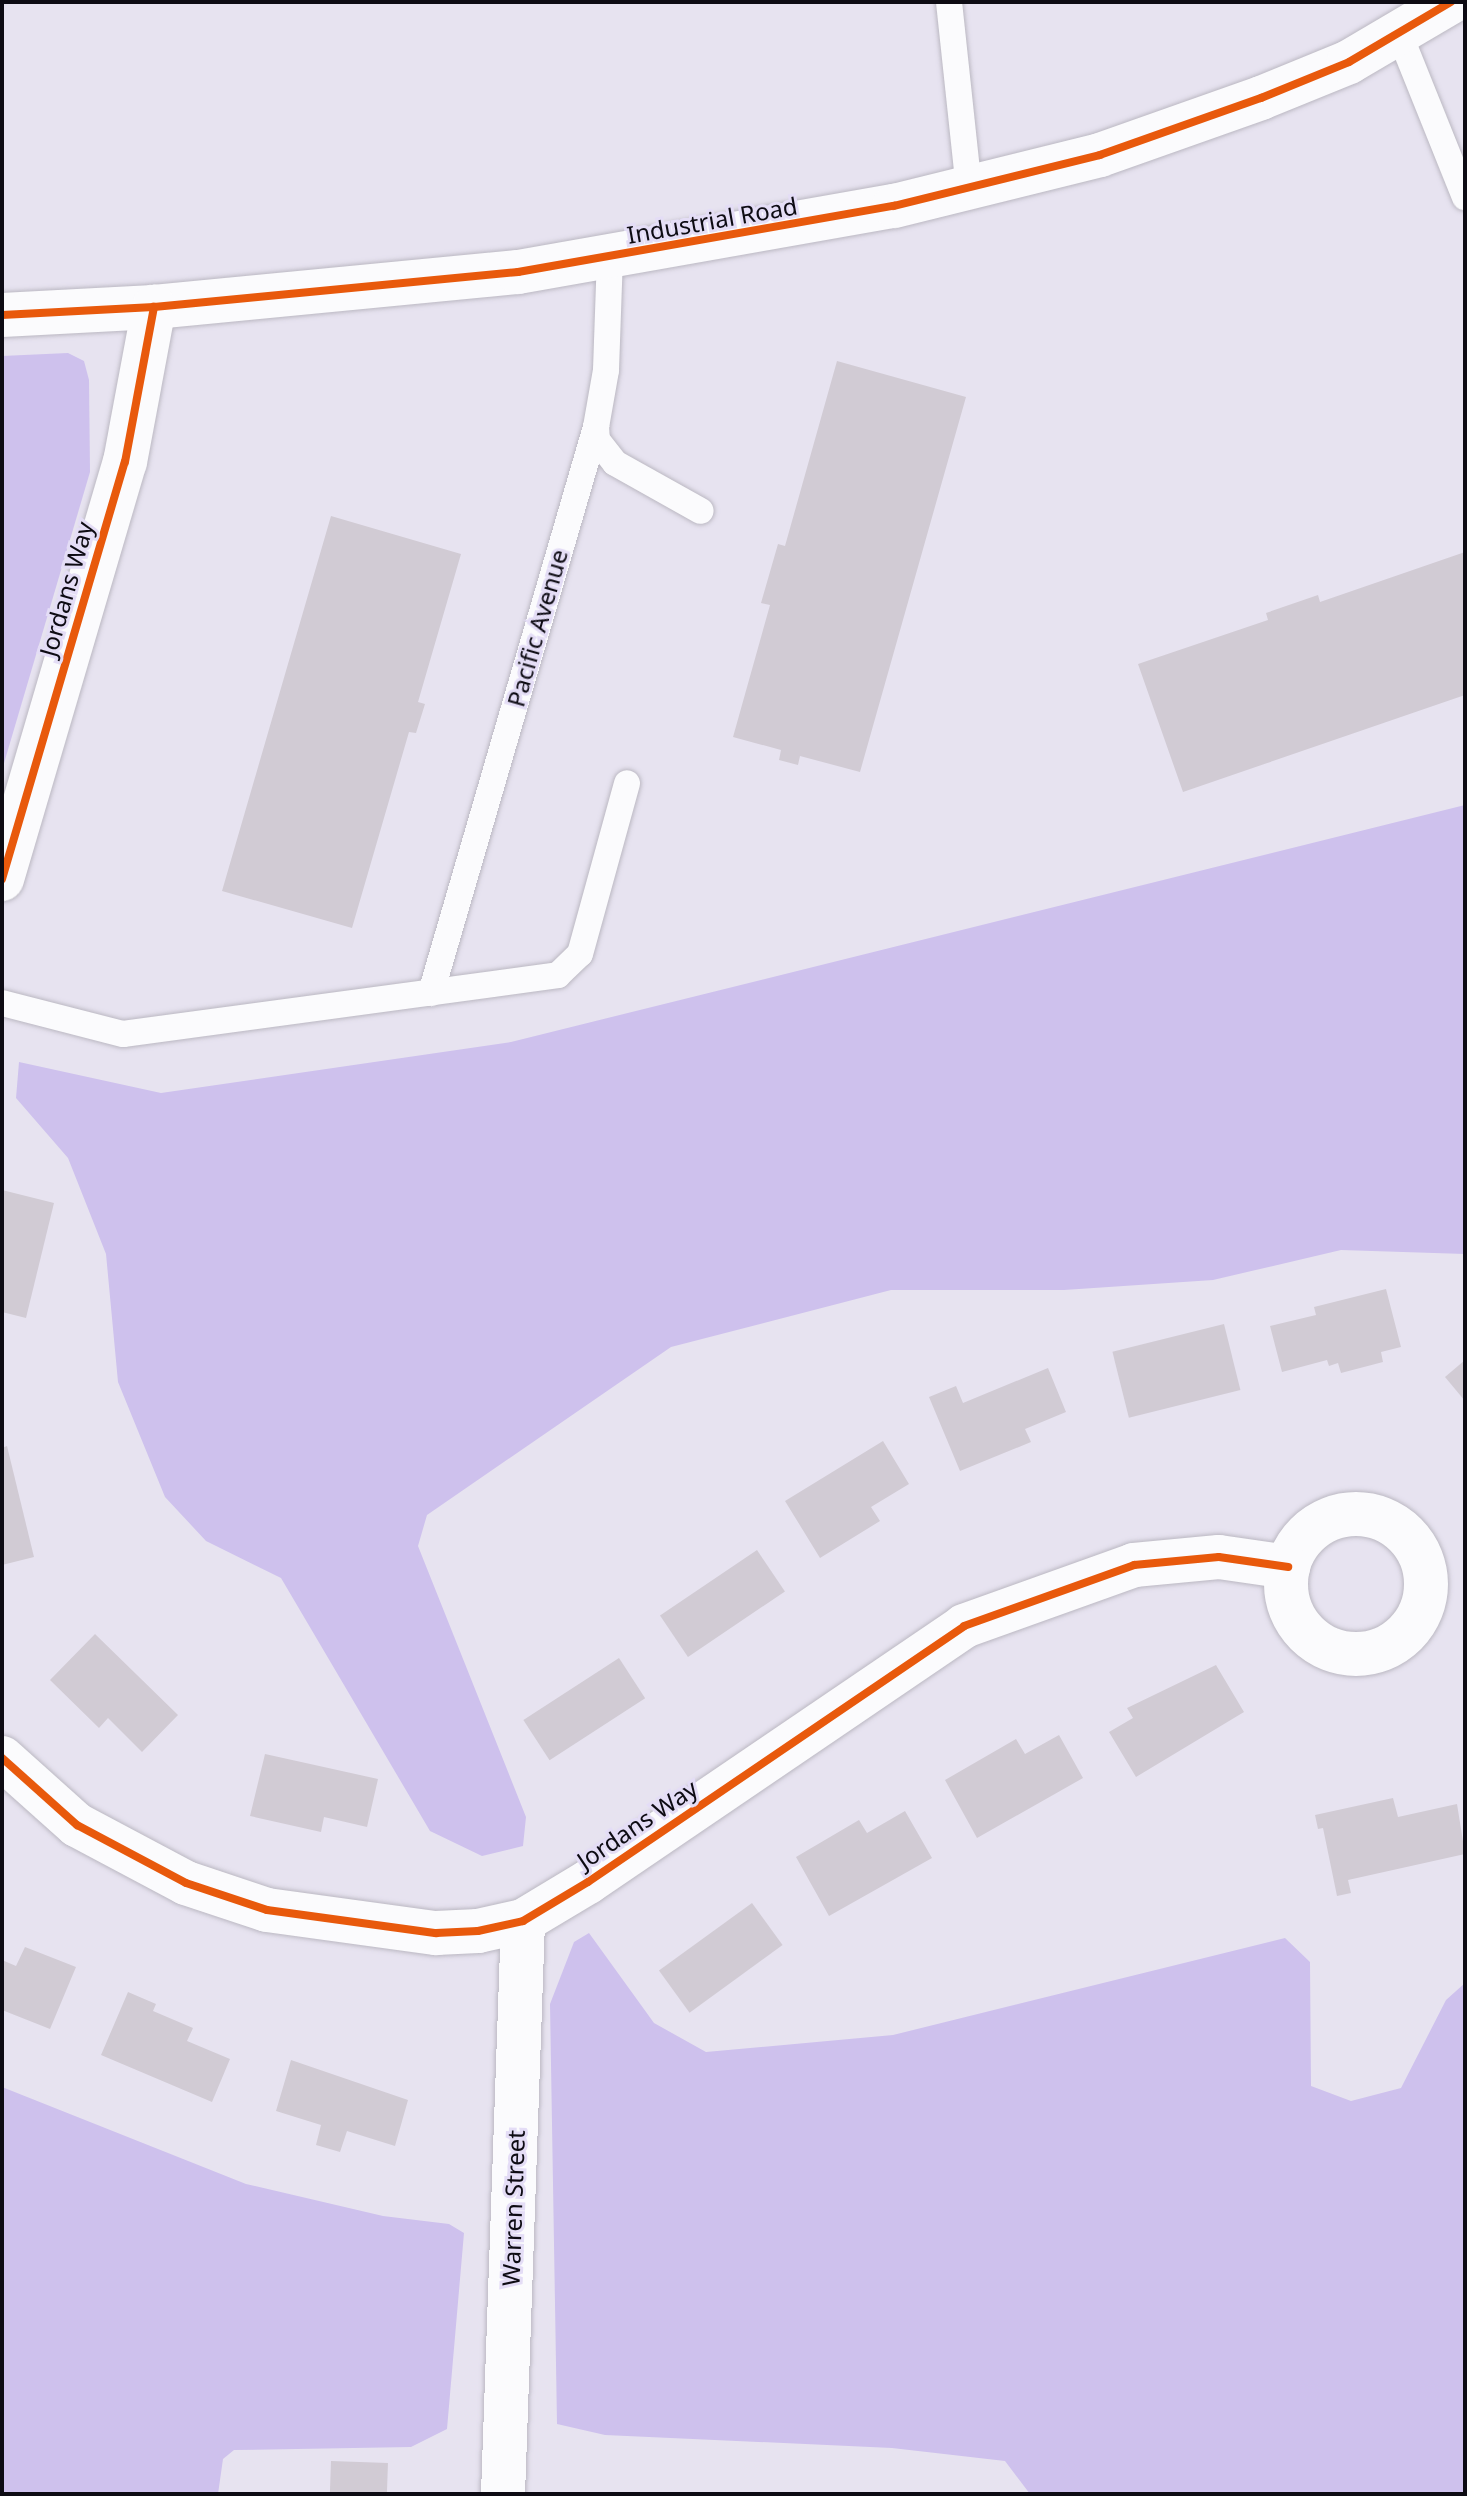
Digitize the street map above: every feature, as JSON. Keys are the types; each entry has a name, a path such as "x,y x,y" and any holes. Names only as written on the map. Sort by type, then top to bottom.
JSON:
{"street":[{"name":"Industrial Road","path":"2,315 154,307 518,272 797,226 969,189 1100,155 1261,98 1349,62 1451,2"},
{"name":"Jordans Way","path":"2,879 125,462 154,307"},
{"name":"Jordans Way","path":"2,1758 49,1802 111,1846 186,1883 267,1910 436,1933 523,1921 964,1626 1134,1565 1219,1557 1288,1567"},
{"name":"Warren Street","path":"503,2494 523,1921"}],"lane":[{"path":"949,2 969,189"},
{"path":"1399,33 1465,197"},
{"name":"Pacific Avenue","path":"431,993 596,427 606,370 610,257"},
{"path":"596,427 603,451 615,463 701,511"},
{"path":"2,1003 123,1034 558,975 576,963 627,783"}],"shaded area":[{"path":"68,353 84,361 89,380 90,472 2,770 2,356"},
{"path":"1465,805 1465,1254 1341,1250 1213,1280 1064,1290 891,1290 671,1347 427,1515 418,1546 526,1817 523,1846 482,1856 430,1831 281,1578 206,1541 165,1497 118,1382 106,1254 68,1158 16,1098 19,1062 161,1093 511,1042"},
{"path":"589,1933 654,2023 706,2052 893,2035 1285,1938 1310,1962 1311,2086 1351,2101 1401,2088 1446,2000 1465,1983 1465,2494 1030,2494 1005,2461 892,2448 605,2435 557,2424 550,2004 574,1942"},
{"path":"2,2087 246,2184 383,2216 449,2224 464,2233 447,2429 411,2447 234,2450 223,2459 218,2494 2,2494"}],"building":[{"path":"837,361 966,397 860,772 800,756 798,765 779,760 781,750 733,737 770,605 761,603 778,544 785,546"},
{"path":"331,516 461,554 418,702 425,704 416,733 409,732 352,928 222,891"},
{"path":"1465,552 1465,695 1183,792 1138,664 1268,620 1266,613 1318,595 1320,602"},
{"path":"2,1190 54,1203 26,1318 2,1312"},
{"path":"1386,1289 1401,1347 1381,1352 1383,1362 1341,1373 1338,1363 1329,1366 1327,1360 1282,1372 1270,1326 1316,1315 1314,1307"},
{"path":"1224,1324 1240,1390 1129,1418 1112,1352"},
{"path":"1465,1360 1465,1401 1445,1377"},
{"path":"1048,1368 1066,1412 1025,1429 1031,1442 960,1471 929,1397 956,1386 963,1403"},
{"path":"883,1441 909,1484 871,1507 880,1521 820,1558 785,1501"},
{"path":"7,1446 34,1557 2,1565 2,1448"},
{"path":"757,1550 785,1591 688,1657 660,1615"},
{"path":"95,1634 178,1715 142,1752 108,1718 99,1728 50,1680"},
{"path":"619,1658 645,1698 550,1760 523,1720"},
{"path":"1216,1665 1244,1712 1136,1777 1109,1732 1133,1718 1127,1708"},
{"path":"1059,1735 1083,1778 977,1838 945,1780 1016,1739 1025,1754"},
{"path":"265,1754 378,1779 367,1827 324,1817 321,1832 250,1816"},
{"path":"1393,1798 1398,1817 1457,1804 1465,1854 1348,1880 1351,1893 1337,1896 1323,1828 1318,1829 1315,1815"},
{"path":"905,1811 932,1858 829,1916 796,1857 859,1820 867,1833"},
{"path":"752,1903 783,1945 690,2013 659,1971"},
{"path":"25,1947 76,1967 50,2029 2,2010 2,1960 16,1966"},
{"path":"128,1992 156,2004 153,2011 193,2028 187,2041 230,2059 212,2102 101,2055"},
{"path":"291,2060 408,2100 395,2146 347,2131 340,2152 316,2145 321,2125 276,2111"},
{"path":"331,2461 388,2463 387,2494 330,2494"}],"cycle path":[{"path":"2,315 154,307 518,272 894,206 1100,155 1261,98 1349,62 1451,2"},
{"path":"2,879 125,462 154,307"},
{"path":"2,1758 77,1825 186,1883 267,1910 436,1933 478,1931 523,1921 588,1882 964,1626 1134,1565 1219,1557 1288,1567"}]}
